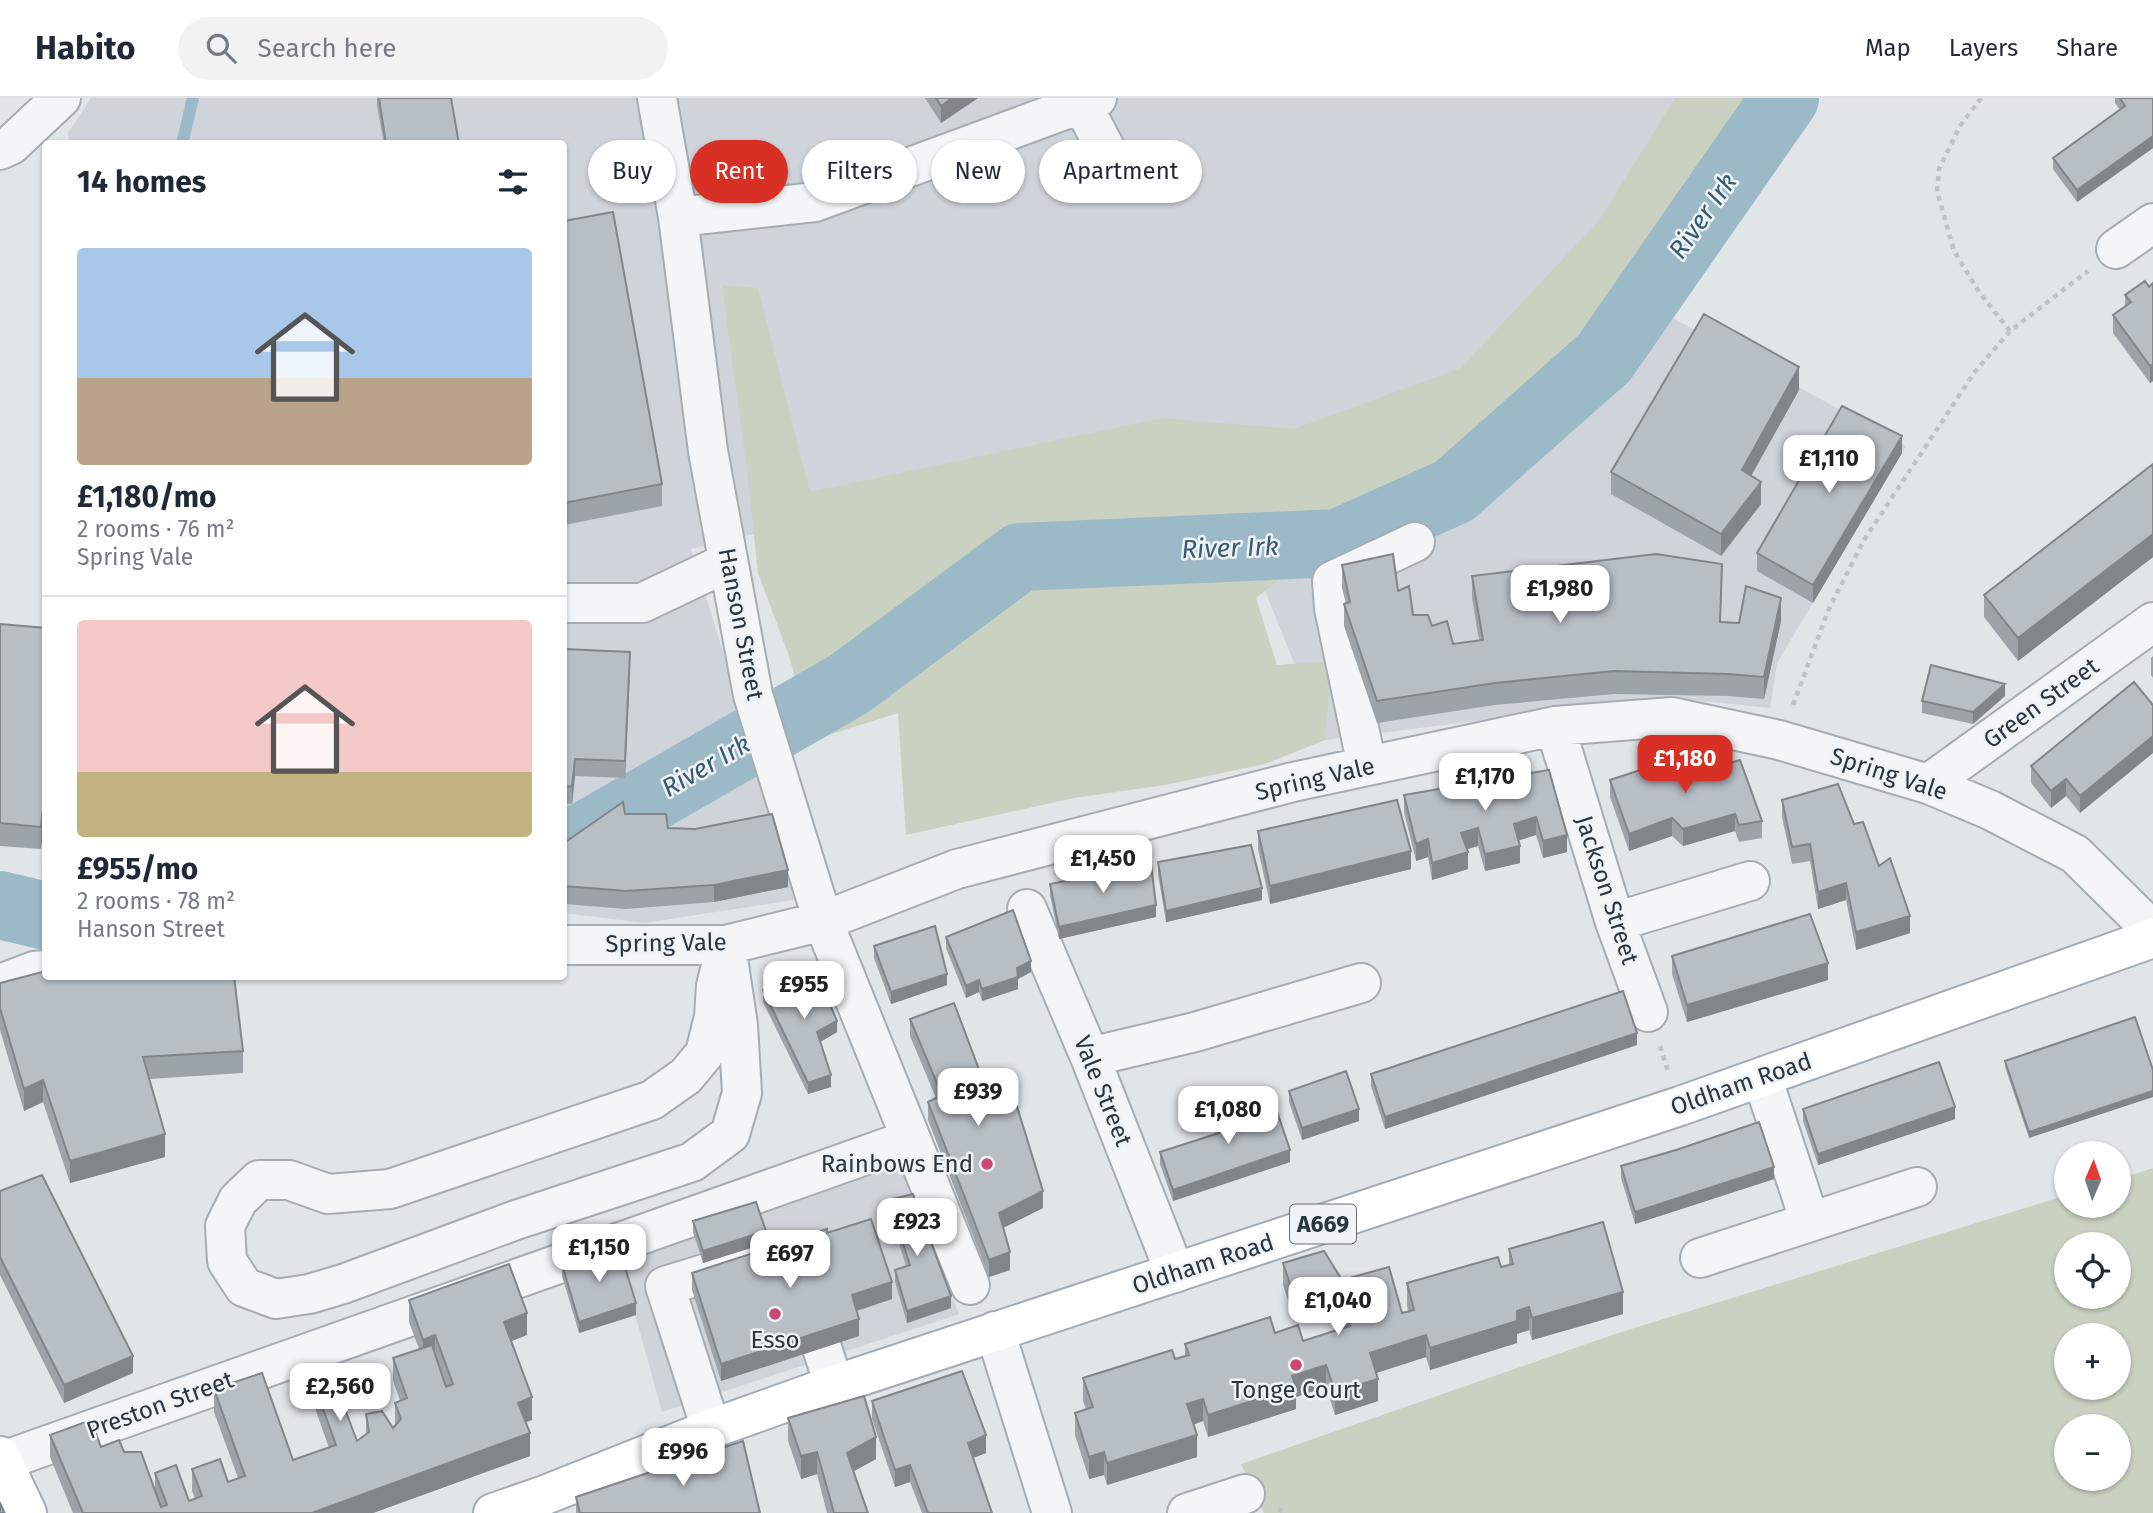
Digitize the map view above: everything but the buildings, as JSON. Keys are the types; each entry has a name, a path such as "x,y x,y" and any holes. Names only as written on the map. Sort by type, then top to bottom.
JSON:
{"main road":[{"name":"Oldham Road","path":"493,1513 548,1504 711,1429 834,1385 1680,1106 2153,938"},
{"path":"1,1459 27,1513"}],"street":[{"name":"Hanson Street","path":"657,98 677,217 708,451 753,695 823,921 970,1285"},
{"path":"0,150 11,145 57,100"},
{"path":"677,217 815,202 1090,101 1105,140"},
{"path":"2116,249 2153,223"},
{"path":"1367,766 1334,608 1332,581 1415,542"},
{"path":"567,603 642,603 728,562"},
{"name":"Green Street","path":"1928,784 2153,622"},
{"name":"Spring Vale","path":"567,945 726,945 823,921 957,869 1293,782 1555,726 1672,717 1779,740 1928,784 1990,810 2075,854 2153,931"},
{"name":"Jackson Street","path":"1555,726 1615,922 1648,1012"},
{"path":"1615,922 1750,881"},
{"name":"Vale Street","path":"1027,909 1090,1057 1175,1273"},
{"path":"726,945 738,1025 742,1093 730,1134 692,1162 516,1220 344,1284 309,1294 276,1299 244,1287 227,1261 225,1226 238,1200 259,1180 289,1180 328,1194 390,1189 652,1100 686,1076 705,1053 726,945"},
{"path":"0,984 42,970"},
{"path":"1090,1057 1195,1032 1361,983"},
{"path":"1762,1077 1810,1222"},
{"name":"Preston Street","path":"1,1459 911,1139"},
{"path":"1700,1258 1917,1187"},
{"path":"711,1429 665,1286 778,1251"},
{"path":"995,1331 1052,1513"},
{"path":"822,1348 834,1385"},
{"path":"1187,1513 1245,1494"}],"path":[{"path":"1981,98 1960,126 1938,169 1937,191 1954,251 1979,292 2010,331"},
{"path":"1779,740 1828,611 1864,540 1974,373 2010,331 2116,249"},
{"path":"1648,1012 1680,1106"}],"shaded area":[{"path":"91,98 1735,98 1620,289 1906,446 1777,663 1770,708 1664,697 1325,740 1253,561 1206,426 691,549 800,899 645,923 567,913 567,140 69,140 68,133"},
{"path":"899,1164 959,1314 662,1412 618,1253"}],"green space":[{"path":"1675,98 1760,98 1667,239 1592,393 1475,493 1301,563 1256,598 1277,665 1332,661 1325,740 1265,764 1165,785 1074,798 906,835 898,713 813,740 789,656 758,573 722,285 758,288 810,492 1162,418 1294,429 1461,368 1600,219"},
{"path":"2153,1168 2153,1513 1264,1513 1241,1464 1618,1333 2054,1199 2054,1218 2132,1218 2132,1175"}],"waterway":[{"path":"183,140 193,98"},
{"name":"River Irk","path":"567,846 849,684 1020,557 1338,543 1454,491 1604,358 1785,98"},
{"name":"River Irk","path":"0,905 42,915"}],"place":[{"name":"Rainbows End","path":"987,1164"},
{"name":"Esso","path":"775,1314"},
{"name":"Tonge Court","path":"1296,1365"}]}
